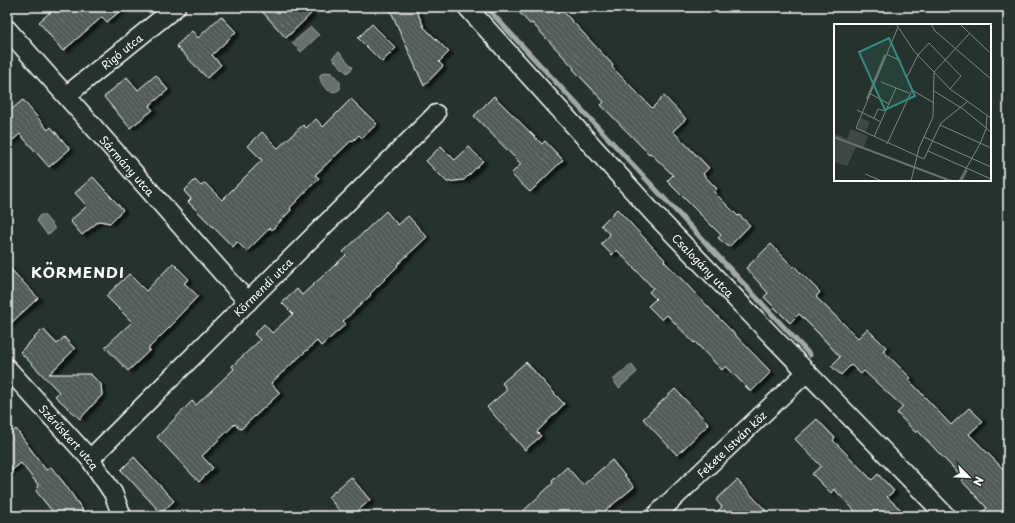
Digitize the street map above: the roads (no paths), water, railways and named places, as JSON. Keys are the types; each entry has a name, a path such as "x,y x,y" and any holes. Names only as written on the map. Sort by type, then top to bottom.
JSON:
{"street":[{"name":"Rigó utca","path":"66,95 176,7"},
{"name":"Csalogány utca","path":"467,7 654,214 946,516"},
{"name":"Sármány utca","path":"7,29 248,302"},
{"name":"Körmendi utca","path":"90,459 436,114"},
{"name":"Szérűskert utca","path":"7,368 90,459 113,493 122,515"},
{"name":"Fekete István köz","path":"655,516 807,372"}],"waterway":[{"path":"486,7 810,355"}],"district":[{"name":"KÖRMENDI","path":"78,271"}]}
